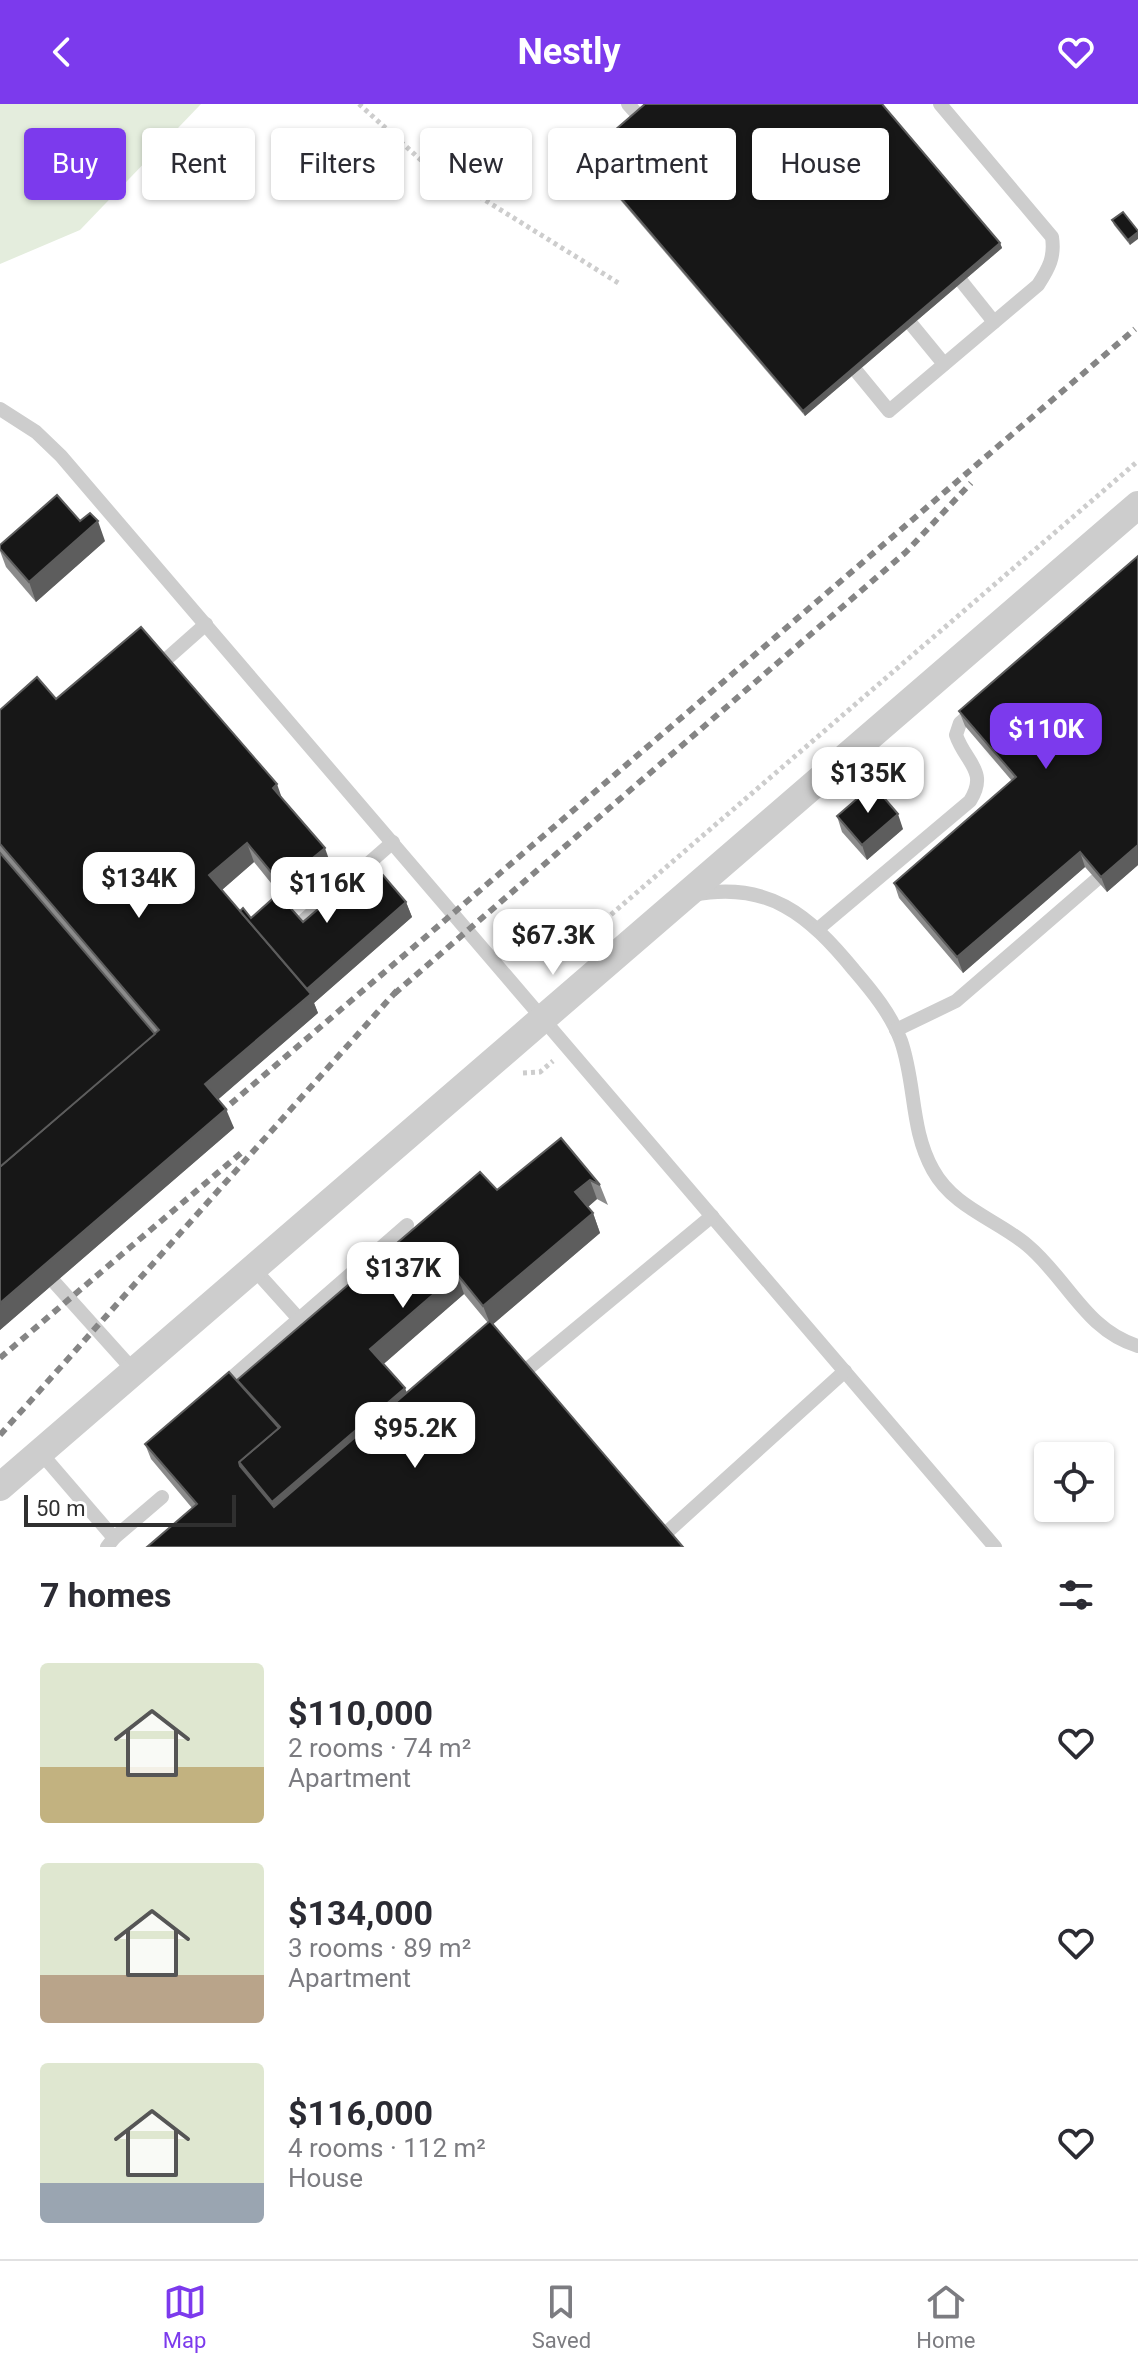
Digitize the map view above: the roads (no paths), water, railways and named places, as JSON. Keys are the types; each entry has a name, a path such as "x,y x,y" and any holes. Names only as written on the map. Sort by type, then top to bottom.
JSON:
{"street":[{"path":"0,1487 1138,505"}],"lane":[{"path":"857,372 889,411 1038,285 1049,268 1054,251 1052,237 940,104"},
{"path":"962,282 994,322"},
{"path":"912,325 944,364"},
{"path":"0,409 36,432 61,456 845,1371 988,1545"},
{"path":"162,663 206,624"},
{"path":"818,929 970,801 979,779 956,735 960,723 984,702"},
{"path":"304,920 393,842"},
{"path":"896,1030 956,1001 1096,880"},
{"path":"687,896 728,891 757,894 782,904 818,929 866,984 896,1030 907,1067 918,1135 924,1153 945,1188 1027,1245 1103,1330 1138,1346"},
{"path":"525,1371 712,1216"},
{"path":"228,1381 407,1225"},
{"path":"253,1268 299,1319"},
{"path":"55,1283 134,1371"},
{"path":"665,1534 845,1371"},
{"path":"40,1452 110,1543 162,1497"}],"railway":[{"path":"220,1113 1135,329"},
{"path":"394,994 906,552 971,483"},
{"path":"0,1435 400,987"},
{"path":"0,1358 241,1153"}]}
